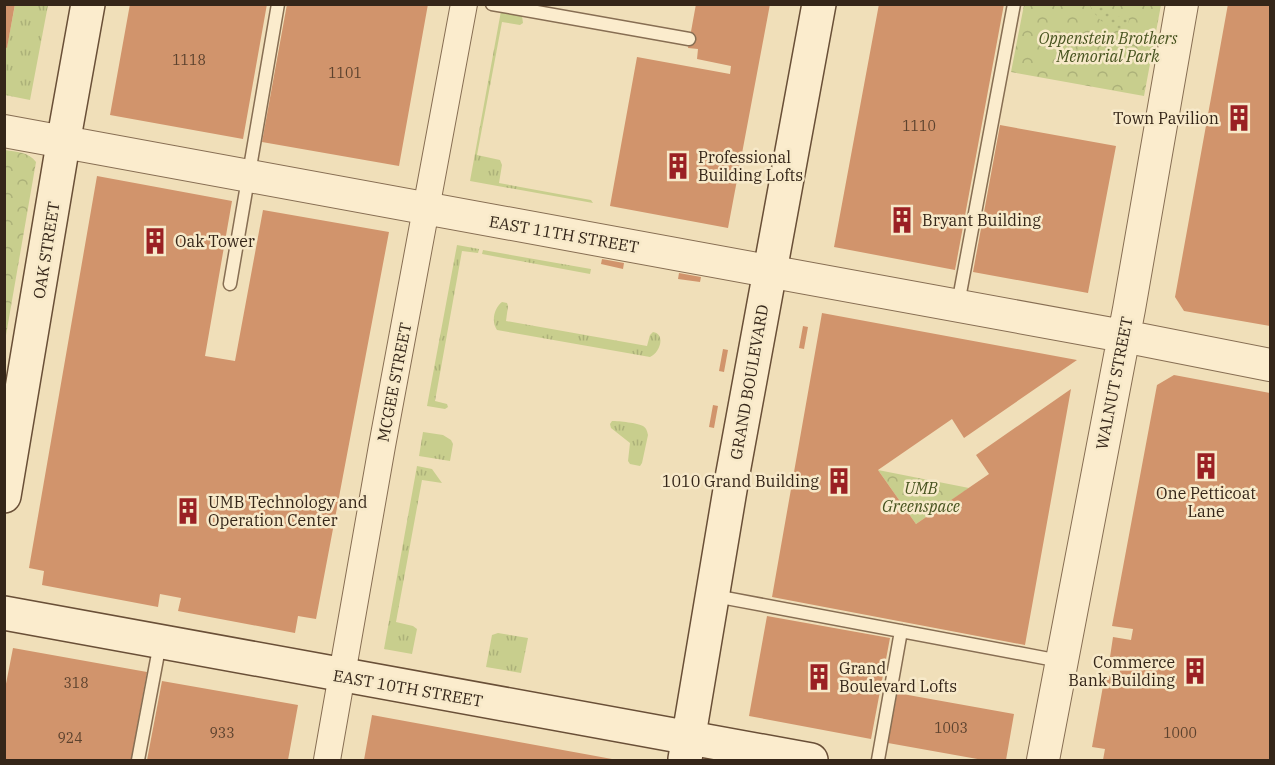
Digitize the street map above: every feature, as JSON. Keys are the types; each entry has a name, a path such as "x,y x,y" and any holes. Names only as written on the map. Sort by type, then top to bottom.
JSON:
{"main road":[{"name":"OAK STREET","path":"4,496 88,4"},
{"name":"GRAND BOULEVARD","path":"686,749 769,271 819,4"},
{"name":"EAST 10TH STREET","path":"4,613 342,676 686,749 811,760"}],"street":[{"name":"MCGEE STREET","path":"327,760 380,457 464,4"},
{"name":"WALNUT STREET","path":"1043,760 1124,336 1182,4"},
{"name":"EAST 11TH STREET","path":"4,131 1124,336 1270,365"}],"lane":[{"path":"230,284 278,4"},
{"path":"492,4 689,39"},
{"path":"958,306 1014,4"},
{"path":"712,595 1061,661"},
{"path":"878,760 901,632"},
{"path":"138,760 160,642"}],"green space":[{"path":"15,5 48,5 30,100 5,95 4,47 7,47"},
{"name":"Oppenstein Brothers Memorial Park","path":"1024,5 1161,5 1144,96 1011,72"},
{"path":"1090,5 1102,5 1114,15 1129,19 1127,33 1104,24"},
{"path":"501,11 522,16 523,23 520,25 502,22 477,155 500,160 502,165 499,183 591,200 593,203 470,181"},
{"path":"5,150 26,154 36,162 5,341"},
{"path":"457,245 479,249 478,253 462,251 435,401 447,404 448,407 445,409 427,406"},
{"path":"483,250 591,269 590,274 482,254"},
{"path":"502,302 507,303 508,306 506,321 647,346 653,332 659,336 659,348 650,357 497,330 494,315"},
{"path":"612,421 637,424 646,429 648,435 640,466 630,464 628,461 630,443 611,428"},
{"path":"423,432 443,435 451,440 453,444 450,461 419,456"},
{"path":"417,466 432,469 442,483 422,480 396,622 417,629 412,654 384,649"},
{"name":"UMB Greenspace","path":"878,470 969,488 916,524"},
{"path":"498,633 528,638 521,673 486,667 492,635"}],"building":[{"path":"5,4 15,4 7,48 5,47"},
{"path":"130,4 267,4 243,139 110,115"},
{"path":"287,4 428,4 399,166 262,142"},
{"path":"696,4 770,4 728,228 610,206 637,57 730,74 731,66 697,59 698,49 688,48"},
{"path":"879,4 1004,4 955,270 834,247"},
{"name":"Town Pavilion","path":"1228,4 1270,4 1270,326 1184,311 1175,297"},
{"path":"1000,125 1116,146 1088,293 973,272"},
{"path":"97,176 232,201 205,356 235,361 263,210 389,232 316,619 298,616 295,633 178,611 181,598 160,594 158,607 42,585 44,571 29,568"},
{"path":"602,259 624,263 623,269 601,264"},
{"path":"679,273 701,277 700,282 678,279"},
{"name":"1010 Grand Building","path":"822,313 1077,360 964,438 952,419 878,470 916,524 989,474 976,455 1071,389 1025,645 772,597"},
{"path":"803,326 808,327 804,349 799,348"},
{"path":"723,349 728,350 724,372 719,371"},
{"path":"1174,375 1270,393 1270,760 1103,760 1105,749 1092,747 1105,675 1119,677 1121,665 1127,667 1128,660 1110,657 1113,637 1131,640 1133,629 1112,626 1157,385"},
{"path":"713,405 718,406 714,428 709,427"},
{"name":"Grand Boulevard Lofts","path":"767,616 890,638 871,739 749,716"},
{"path":"13,648 147,672 131,760 4,760 4,694"},
{"path":"162,681 298,705 288,760 147,760"},
{"path":"897,693 1014,714 1006,760 983,760 888,743"},
{"path":"372,715 612,759 612,760 364,760"}],"place":[{"name":"Town Pavilion","path":"1239,118"},
{"name":"Professional Building Lofts","path":"678,166"},
{"name":"Bryant Building","path":"902,220"},
{"name":"Oak Tower","path":"155,241"},
{"name":"One Petticoat Lane","path":"1206,466"},
{"name":"1010 Grand Building","path":"839,481"},
{"name":"UMB Technology and Operation Center","path":"188,511"},
{"name":"Commerce Bank Building","path":"1195,671"},
{"name":"Grand Boulevard Lofts","path":"819,677"}]}
